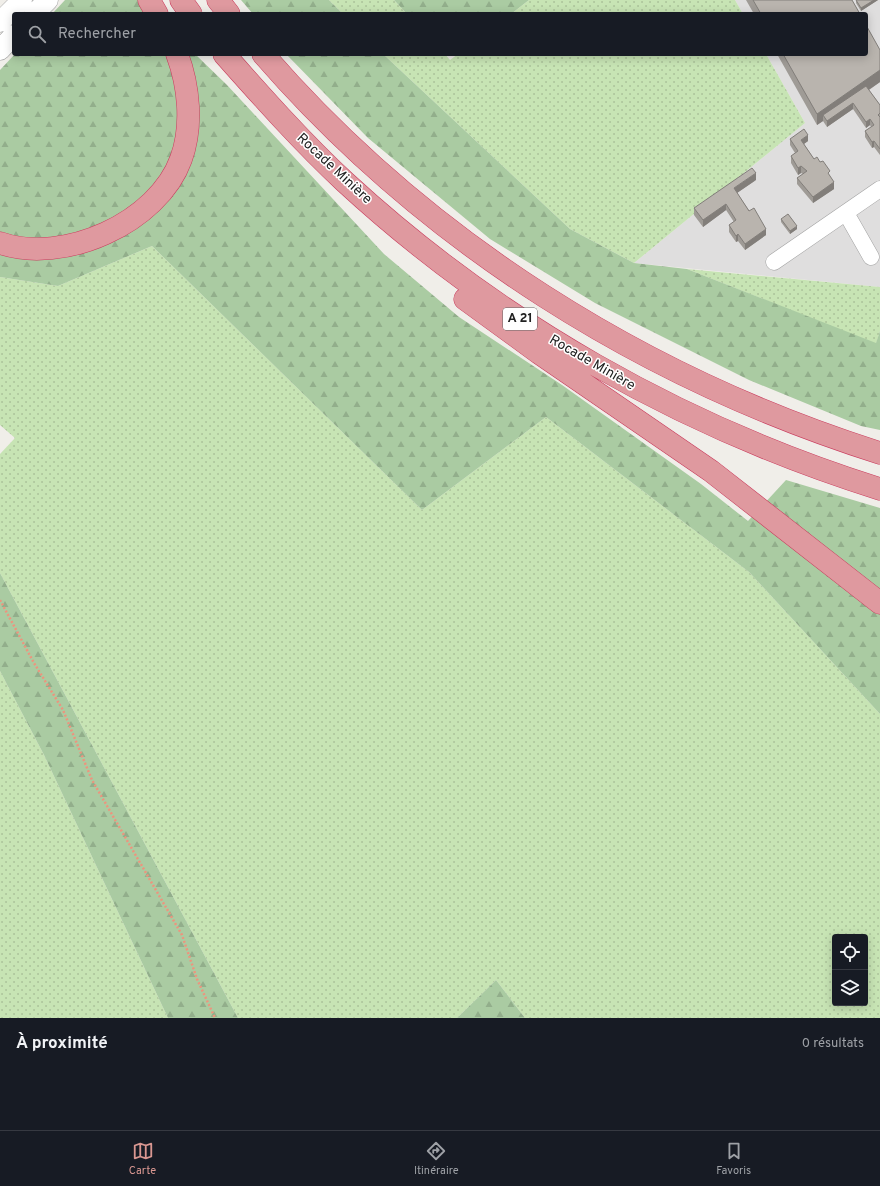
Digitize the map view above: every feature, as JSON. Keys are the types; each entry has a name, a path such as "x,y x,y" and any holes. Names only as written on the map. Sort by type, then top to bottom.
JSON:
{"highway":[{"path":"149,0 156,12"},
{"path":"181,0 190,12"},
{"path":"218,0 227,12"},
{"path":"0,243 29,248 72,244 102,235 116,228 152,202 177,169 185,144 188,103 178,56"},
{"name":"Rocade Minière","path":"226,56 287,125 337,174 388,219 456,274 532,328 652,397 754,444 823,470 880,489"},
{"name":"Rocade Minière","path":"265,56 323,118 395,185 480,253 559,306 627,346 722,394 819,433 880,453"},
{"path":"456,274 465,299 539,353 711,470 880,603"}],"street":[{"path":"0,22 22,0"},
{"path":"36,12 48,0"},
{"path":"774,262 880,189"},
{"path":"846,213 871,257"}],"path":[{"path":"0,600 34,663 63,710 92,780 182,934 197,978 215,1018"}],"shaded area":[{"path":"735,0 880,0 880,287 634,263 805,123 767,56 868,56 868,12 742,12"}],"green space":[{"path":"65,0 138,0 151,12 54,12"},
{"path":"241,0 329,0 341,12 251,12"},
{"path":"329,0 394,0 405,12 341,12"},
{"path":"394,0 529,0 514,12 405,12"},
{"path":"529,0 735,0 742,12 514,12"},
{"path":"13,56 197,56 227,85 384,254 459,317 562,385 701,484 748,521 786,480 880,508 880,714 749,572 546,417 422,510 152,246 58,286 0,277 0,70"},
{"path":"288,56 385,56 570,229 634,263 687,269 876,343 880,331 880,430 861,426 749,380 595,303 490,239 368,138"},
{"path":"385,56 447,56 450,60 455,56 767,56 805,123 634,263 570,229"},
{"path":"152,246 422,510 546,417 749,572 880,714 880,1018 525,1018 496,980 457,1018 238,1018 0,573 0,454 15,438 0,425 0,277 58,286"},
{"path":"687,269 880,287 880,331 876,344"},
{"path":"0,573 238,1018 168,1018 44,755 0,671"},
{"path":"0,671 44,755 168,1018 0,1018"},
{"path":"496,980 525,1018 457,1018"}],"building":[{"path":"753,0 852,0 859,12 760,12"},
{"path":"856,0 874,0 861,8"},
{"path":"868,29 880,50 880,70 817,114 784,56 868,56"},
{"path":"866,86 880,105 880,113 878,115 880,117 880,149 874,141 872,142 865,131 874,125 870,119 866,122 853,103 827,121 823,115"},
{"path":"804,129 808,135 801,140 814,159 817,157 820,162 823,161 830,171 828,173 834,182 813,197 797,178 807,171 801,166 798,168 791,156 798,151 790,139"},
{"path":"752,168 756,173 734,188 749,211 754,208 766,229 745,244 738,234 736,236 729,225 736,220 726,204 703,220 694,208"},
{"path":"788,214 797,226 790,231 781,219"}]}
